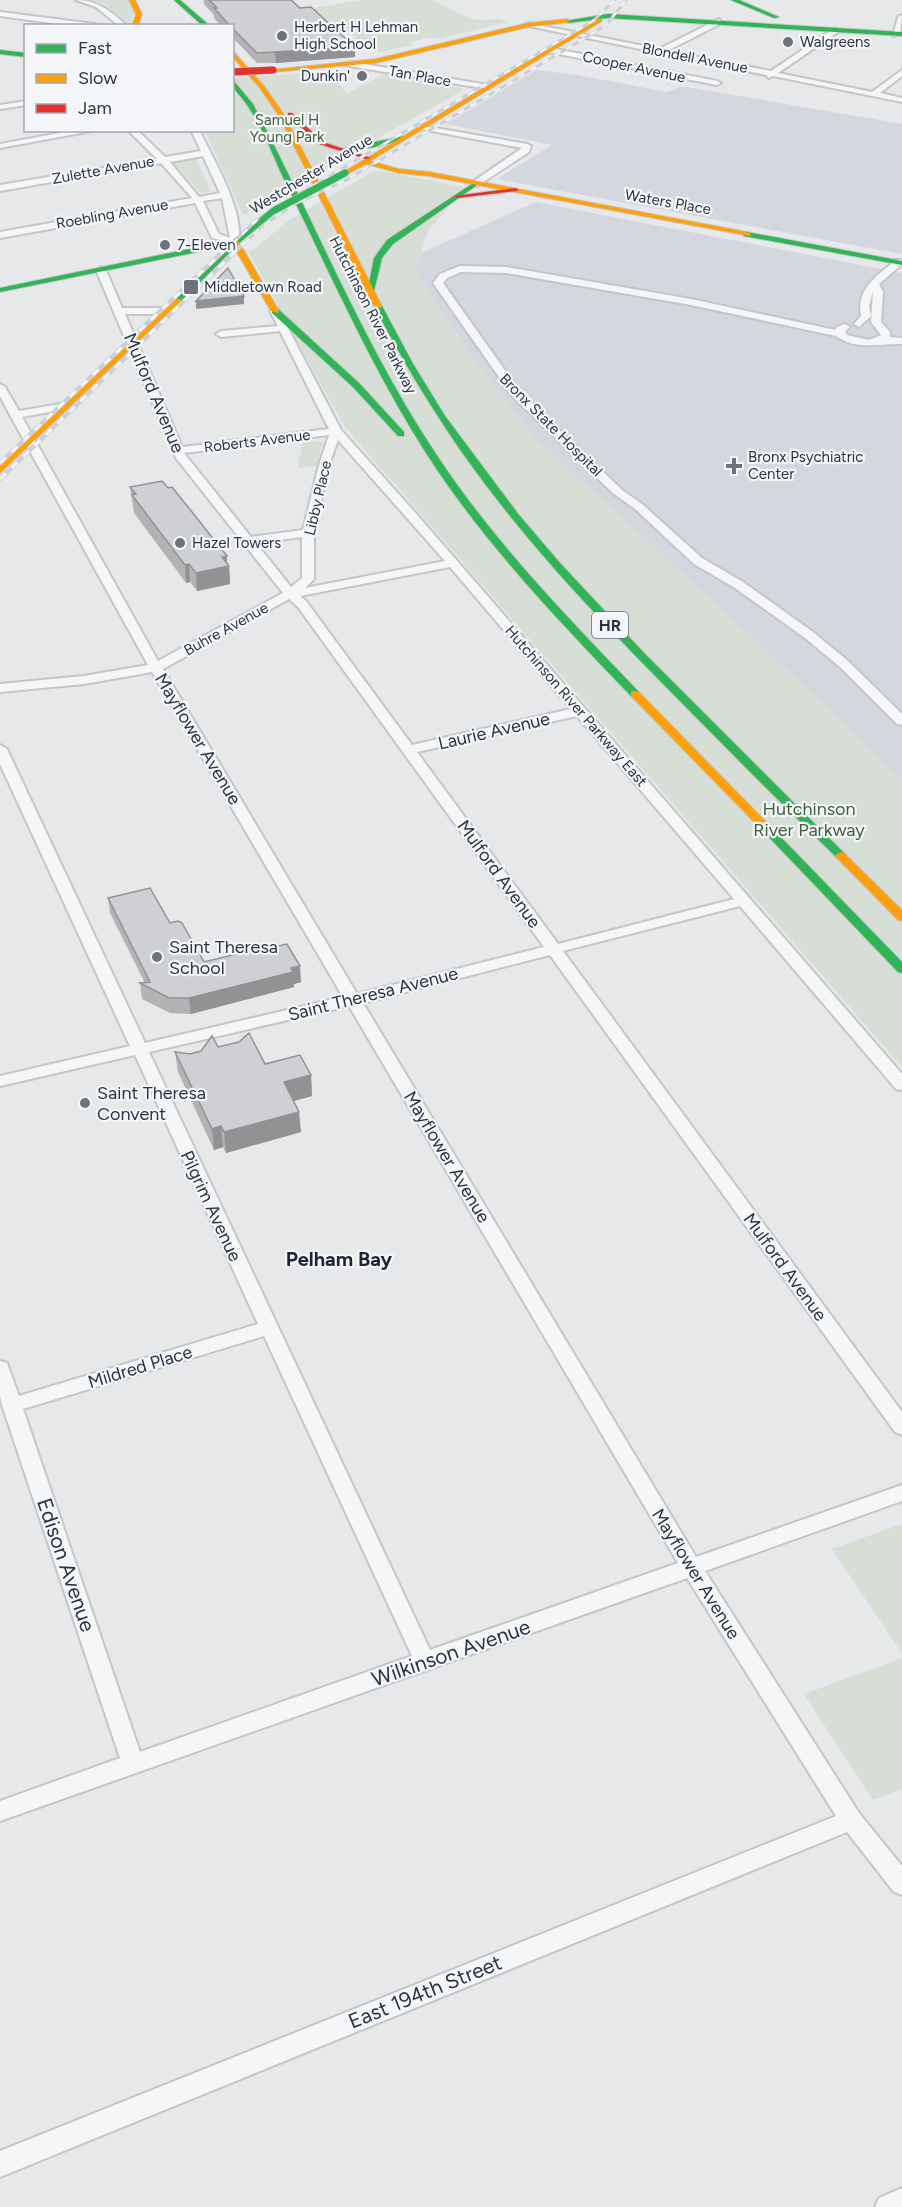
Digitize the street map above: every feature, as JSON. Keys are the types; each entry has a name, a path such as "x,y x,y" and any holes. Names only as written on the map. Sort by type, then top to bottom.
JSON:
{"main road":[{"path":"125,24 139,14 132,0"},
{"path":"177,0 205,24"},
{"path":"587,14 614,0"},
{"name":"Westchester Avenue","path":"0,470 199,280 231,241 275,210 345,173 608,16 620,0"},
{"path":"734,0 752,9 791,22 796,28"},
{"path":"748,23 754,16 752,9"},
{"path":"234,72 376,61 554,17 587,14 748,23 901,37"},
{"path":"528,25 608,16"},
{"path":"0,52 24,55"},
{"name":"Hutchinson River Parkway","path":"234,54 270,98 296,142 411,368 444,423 489,486 546,556 616,632 902,918"},
{"name":"Hutchinson River Parkway","path":"234,84 250,104 267,136 368,347 396,399 436,461 480,521 544,597 902,969"},
{"name":"Waters Place","path":"270,98 318,141 366,160 429,174 900,262"},
{"path":"333,148 359,148 406,137"},
{"path":"384,149 399,168"},
{"path":"345,173 399,168"},
{"path":"370,291 378,258 384,249 401,233 477,183"},
{"path":"458,196 514,190"},
{"path":"0,290 231,241 275,311 372,400 428,470 480,521"},
{"path":"237,273 256,278"},
{"path":"199,280 219,274"}],"street":[{"path":"79,0 98,6 123,24"},
{"path":"0,14 79,24"},
{"path":"901,37 902,17"},
{"path":"631,65 719,21"},
{"name":"Blondell Avenue","path":"528,25 570,38 660,51 902,100"},
{"name":"Blondell Avenue","path":"528,25 570,38"},
{"path":"763,80 834,32"},
{"name":"Cooper Avenue","path":"551,50 717,83"},
{"name":"Tan Place","path":"352,64 488,87"},
{"path":"874,94 902,72"},
{"path":"0,107 24,103"},
{"path":"421,128 526,146 526,150 477,183"},
{"path":"0,146 81,132"},
{"path":"134,132 163,160 196,199 215,236 231,241 231,219 224,195 196,132"},
{"path":"406,137 469,135"},
{"name":"Zulette Avenue","path":"0,188 206,153"},
{"name":"Roebling Avenue","path":"0,235 224,195"},
{"path":"231,219 255,225"},
{"path":"842,330 859,324 866,316 863,307 866,290 900,262"},
{"name":"Bronx State Hospital","path":"882,334 857,342 845,339 842,330 506,270 483,268 459,270 442,277 438,283 489,359 517,395 618,492 638,506 698,561 739,585 809,635 844,664 902,721"},
{"name":"Mulford Avenue","path":"100,270 133,342 177,451 290,594 302,604 902,1427"},
{"path":"874,284 878,292 876,322 882,334"},
{"name":"Mulford Avenue","path":"119,311 166,311"},
{"name":"Hutchinson River Parkway East","path":"275,311 336,431 902,1085"},
{"path":"859,324 882,334 902,339"},
{"path":"221,334 283,328"},
{"name":"Mayflower Avenue","path":"0,387 155,668 692,1568 851,1820 902,1884"},
{"path":"15,415 66,406"},
{"name":"Roberts Avenue","path":"177,451 336,431"},
{"name":"Libby Place","path":"290,594 308,579 308,533 324,465 336,431"},
{"path":"248,541 308,533"},
{"name":"Buhre Avenue","path":"0,688 84,680 155,668 290,594 452,563"},
{"name":"Laurie Avenue","path":"409,750 580,711"},
{"name":"Pilgrim Avenue","path":"0,749 425,1662"},
{"name":"Saint Theresa Avenue","path":"0,1081 353,1000 744,901"},
{"name":"Mildred Place","path":"12,1405 268,1328"},
{"name":"Edison Avenue","path":"0,1368 133,1763"},
{"name":"Wilkinson Avenue","path":"0,1811 902,1493"},
{"name":"East 194th Street","path":"0,2164 851,1820"},
{"path":"888,2207 902,2201"}],"shaded area":[{"path":"537,70 667,92 679,87 687,87 902,124 902,254 501,180 498,178 552,145 446,124"},
{"name":"Bronx Psychiatric Center","path":"536,202 902,273 902,780 796,678 534,437 468,352 415,271 421,253"}],"green space":[{"path":"92,0 129,0 135,9 130,24 129,24 103,3"},
{"path":"360,0 430,0 472,19 508,22 438,39 420,40 409,43 412,45 380,52 364,46 348,31 307,9"},
{"name":"Samuel H Young Park","path":"327,72 347,93 384,74 465,89 243,215 205,132 234,132 234,78"},
{"path":"196,158 211,192 201,193 173,162"},
{"name":"Hutchinson River Parkway","path":"375,170 465,187 428,231 415,271 468,352 534,437 796,678 902,780 902,1067 344,426 249,253 288,221"},
{"path":"303,442 323,442 317,466 297,468"},
{"path":"902,1524 902,1653 832,1549"},
{"path":"902,1658 902,1789 873,1800 804,1694"}],"building":[{"name":"Herbert H Lehman High School","path":"209,0 291,0 300,8 311,7 355,47 257,53 234,30 234,24 228,24 214,8 217,8"},
{"path":"228,268 244,296 196,301"},
{"path":"162,481 168,488 172,487 227,556 222,557 229,566 196,573 189,564 185,565 132,495 136,494 130,487"},
{"name":"Saint Theresa School","path":"150,888 170,923 178,921 182,923 204,962 277,944 278,946 287,944 300,966 291,968 293,972 189,998 169,998 140,983 150,982 108,898"},
{"path":"249,1033 265,1064 300,1055 311,1075 284,1082 299,1112 224,1132 221,1126 212,1129 175,1052 190,1054 201,1051 212,1036 218,1047 239,1042"}],"railway":[{"path":"299,194 593,21 615,0"},
{"path":"244,244 261,227 295,204 346,180 595,32 607,24 626,0"},
{"path":"232,244 258,219"},
{"path":"0,463 233,242"},
{"path":"0,479 245,242"}],"traffic: fast":[{"path":"177,0 205,24"},
{"path":"734,0 776,17"},
{"path":"568,21 608,16 902,34"},
{"path":"0,52 24,55"},
{"path":"234,84 250,104 386,379 432,455 513,562 635,694"},
{"path":"343,149 376,145 404,138"},
{"path":"275,210 345,173"},
{"path":"370,291 378,258 390,242 477,183"},
{"path":"178,300 235,242 275,210"},
{"path":"747,234 902,263"},
{"path":"0,290 235,242"},
{"path":"378,306 441,416 477,467 556,565 642,657 841,856"},
{"path":"275,311 356,385 401,434"},
{"path":"766,828 902,969"}],"traffic: slow":[{"path":"132,0 139,14 136,24"},
{"path":"345,173 600,20"},
{"path":"273,70 376,61 528,25 568,21"},
{"path":"234,54 262,87 282,116 378,306"},
{"path":"364,161 399,171 429,174 747,234"},
{"path":"235,242 275,311"},
{"path":"0,470 178,300"},
{"path":"635,694 766,828"},
{"path":"841,856 902,917"}],"traffic: jam":[{"path":"234,72 273,70"},
{"path":"290,114 321,143 368,158"},
{"path":"458,196 515,190"}],"place":[{"name":"Herbert H Lehman High School","path":"282,36"},
{"name":"Walgreens","path":"788,42"},
{"name":"Dunkin'","path":"362,76"},
{"name":"7-Eleven","path":"165,245"},
{"name":"Middletown Road","path":"191,287"},
{"name":"Bronx Psychiatric Center","path":"734,466"},
{"name":"Hazel Towers","path":"180,543"},
{"name":"Saint Theresa School","path":"157,957"},
{"name":"Saint Theresa Convent","path":"85,1103"}],"district":[{"name":"Pelham Bay","path":"339,1259"}]}
